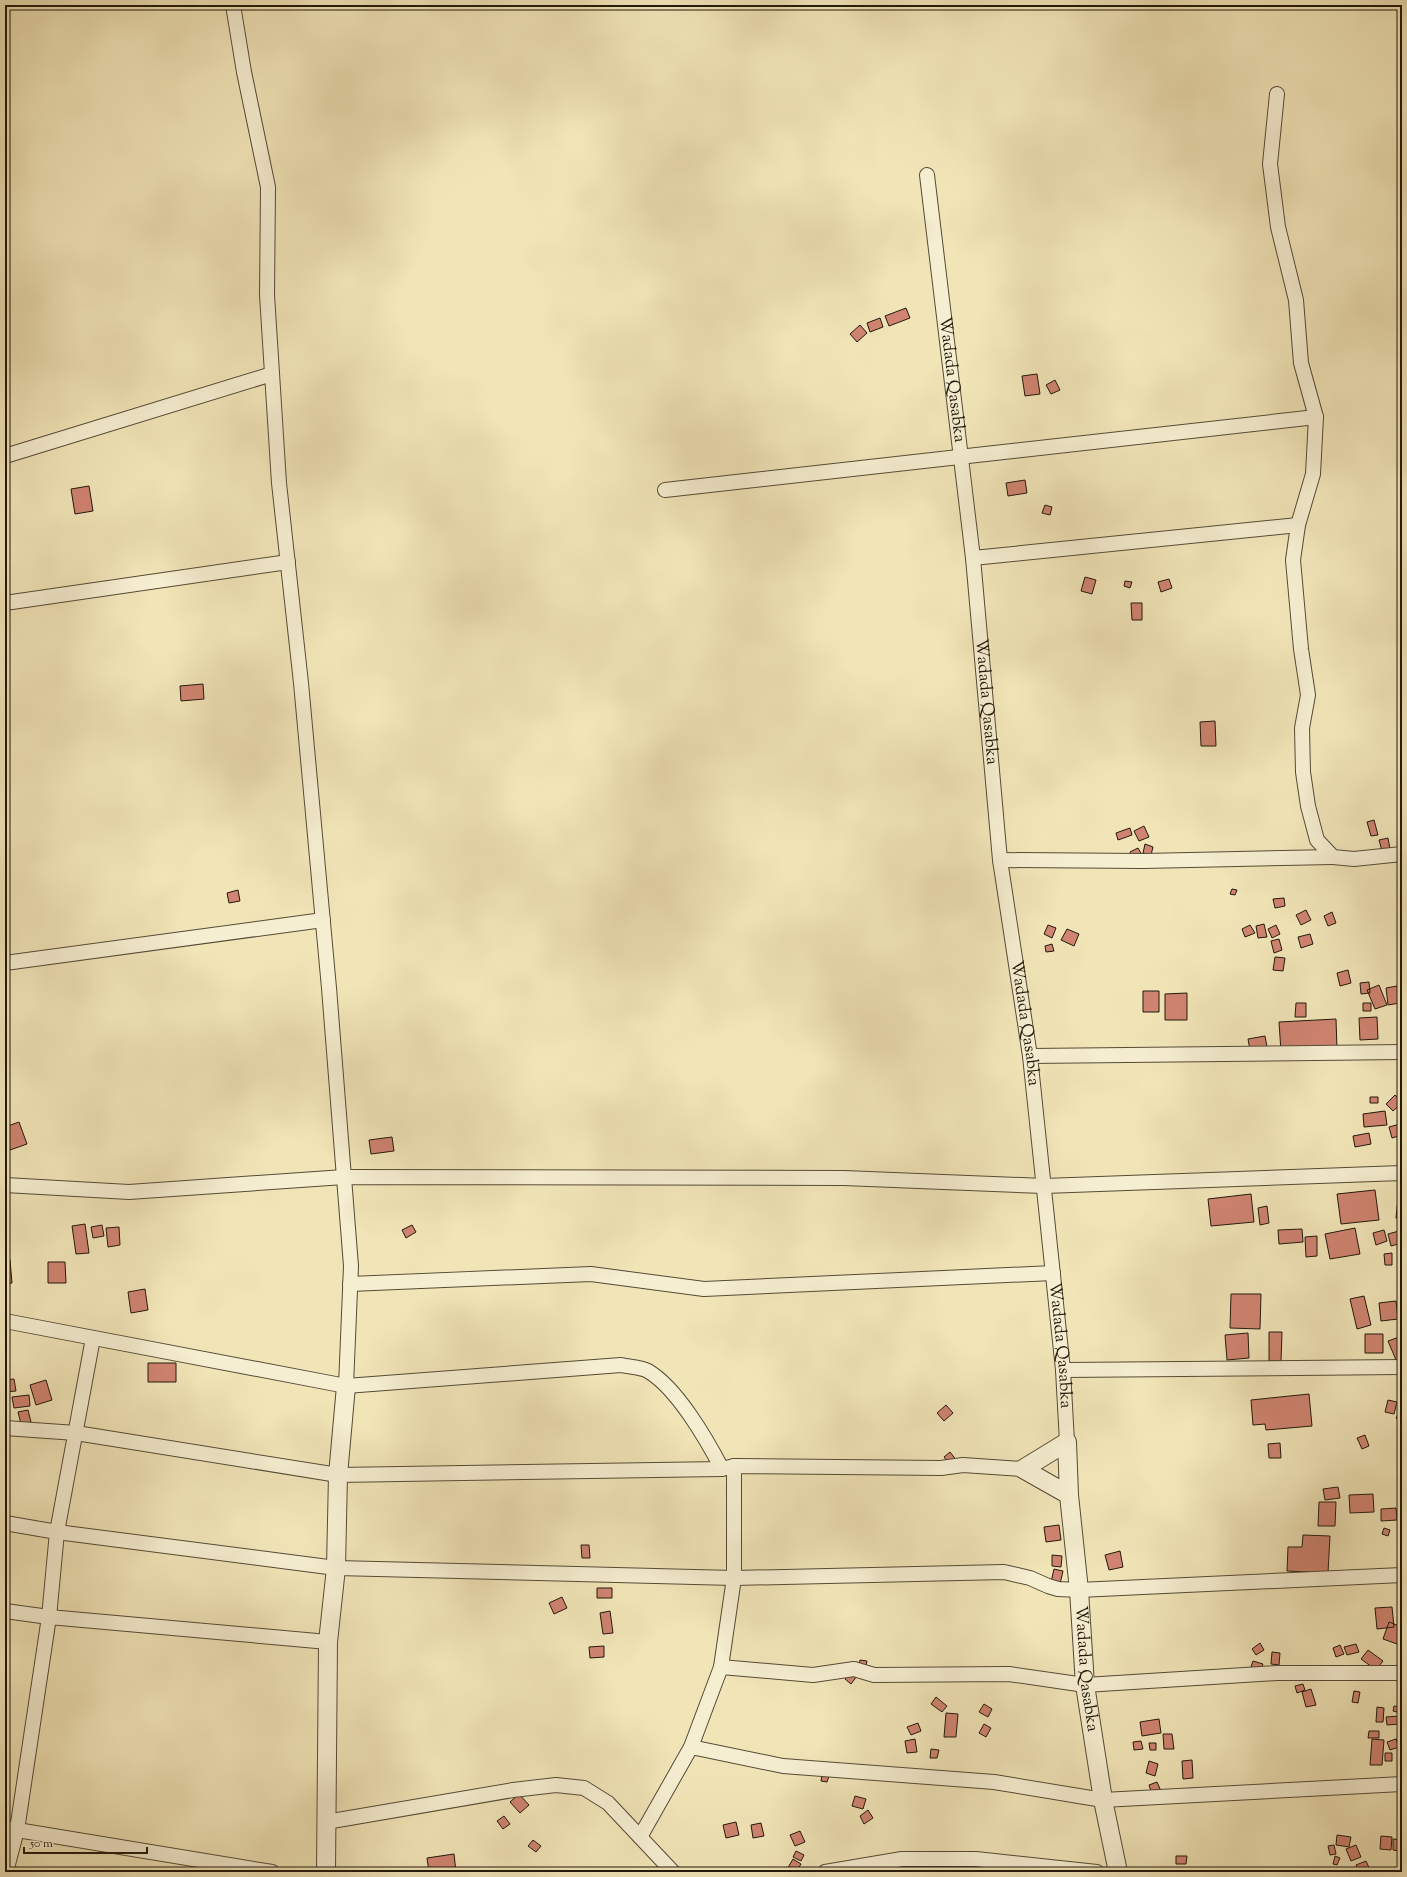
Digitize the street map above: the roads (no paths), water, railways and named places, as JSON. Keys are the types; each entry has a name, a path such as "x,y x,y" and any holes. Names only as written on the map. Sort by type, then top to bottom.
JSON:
{"street":[{"path":"233,5 244,72 268,187 267,295 279,483 323,920 351,1266 346,1386 338,1475 336,1568 328,1642 326,1872"},
{"path":"1277,94 1270,164 1278,227 1296,300 1301,363 1316,417 1313,474 1298,525 1293,560 1301,649 1308,695 1302,728 1303,772 1308,806 1317,840 1333,857"},
{"name":"Wadada Qasabka","path":"927,175 972,558 1000,860 1030,1056 1044,1186 1063,1370 1069,1495 1079,1590 1085,1685 1103,1800 1118,1872"},
{"path":"5,456 272,374"},
{"path":"665,490 1316,417"},
{"path":"972,558 1298,525"},
{"path":"5,603 288,562"},
{"path":"1000,860 1143,861 1333,857 1354,859 1402,854"},
{"path":"5,963 323,920"},
{"path":"1030,1056 1402,1052"},
{"path":"5,1185 129,1192 344,1177 844,1178 1044,1186 1402,1173"},
{"path":"350,1284 591,1274 704,1288 1053,1273"},
{"path":"5,1321 346,1386 621,1365 647,1371 665,1386 688,1412 712,1449 728,1468 734,1578 721,1667 691,1747 640,1837"},
{"path":"6,1872 11,1829 49,1617 57,1532 93,1338"},
{"path":"1063,1370 1402,1367"},
{"path":"5,1428 76,1433 338,1475 728,1468 941,1468 963,1465 1023,1469 1069,1495"},
{"path":"1023,1469 1067,1442"},
{"path":"5,1523 57,1532 336,1568 734,1578 1004,1572 1030,1578 1058,1589 1079,1590 1402,1575"},
{"path":"5,1611 49,1617 328,1642"},
{"path":"721,1667 813,1675 854,1669 874,1674 1008,1674 1085,1685 1277,1673 1402,1673"},
{"path":"691,1747 783,1766 994,1782 1103,1800 1402,1784"},
{"path":"326,1822 514,1790 556,1785 584,1788 608,1803 673,1872"},
{"path":"11,1829 272,1872"},
{"path":"825,1872 902,1859 976,1859 1097,1872"}]}
